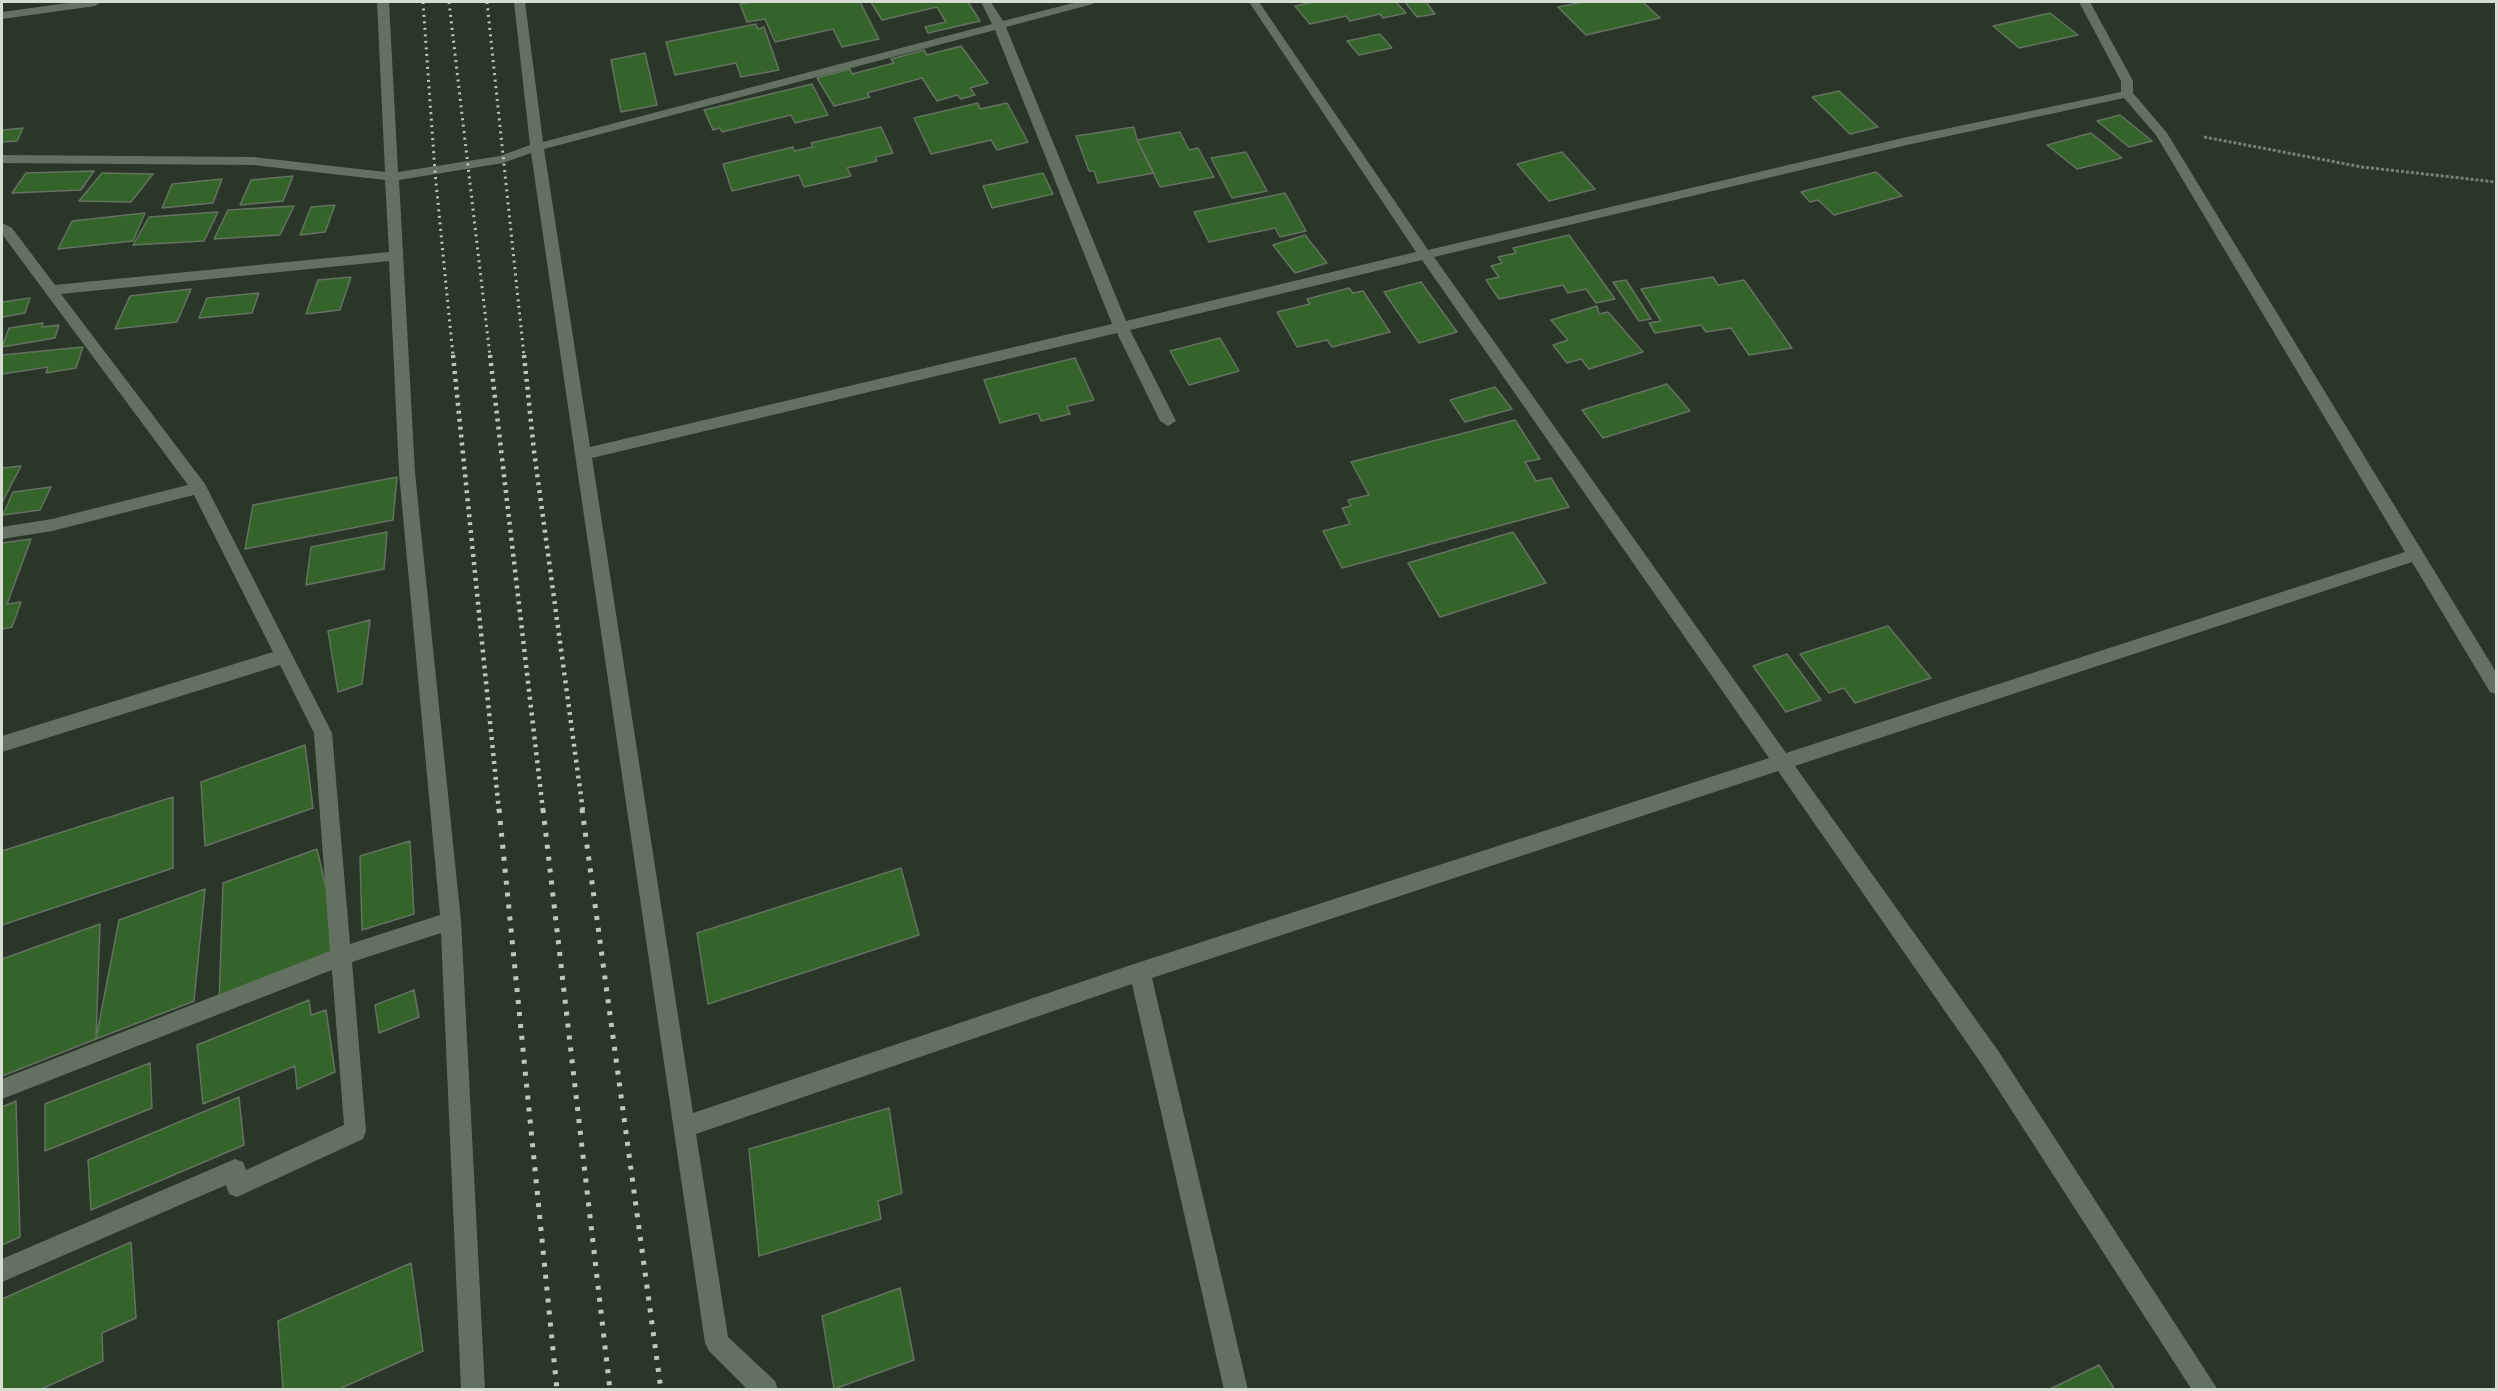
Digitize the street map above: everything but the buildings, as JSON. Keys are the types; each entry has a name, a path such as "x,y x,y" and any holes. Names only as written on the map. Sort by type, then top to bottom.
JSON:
{"street":[{"path":"2,16 95,2"},
{"path":"383,2 407,473 450,921 473,1389"},
{"path":"519,2 537,147 717,1343 766,1389"},
{"path":"986,2 999,25 1121,327 1168,421"},
{"path":"2,159 253,161 392,177 503,159 537,147 1089,2"},
{"path":"1254,2 1425,255 1991,1059 2206,1389"},
{"path":"2085,2 2127,81 2127,94 2161,133 2418,554 2496,687"},
{"path":"584,454 1907,141 2127,94"},
{"path":"2,227 199,488 323,733 355,1131 237,1186 235,1170 2,1271"},
{"path":"51,290 396,256"},
{"path":"2,533 52,525 199,488"},
{"path":"684,1127 1140,972 2418,554"},
{"path":"2,744 285,656"},
{"path":"2,1089 342,956 450,921"},
{"path":"1140,972 1236,1389"}],"path":[{"path":"2161,133 2222,138 2362,167 2496,182"}],"railway":[{"path":"423,2 435,172 453,356"},
{"path":"449,2 490,356"},
{"path":"487,2 524,356"},
{"path":"453,355 499,811"},
{"path":"490,355 543,811"},
{"path":"524,355 534,451 583,811"},
{"path":"499,809 557,1390"},
{"path":"543,809 610,1390"},
{"path":"582,809 661,1390"}]}
